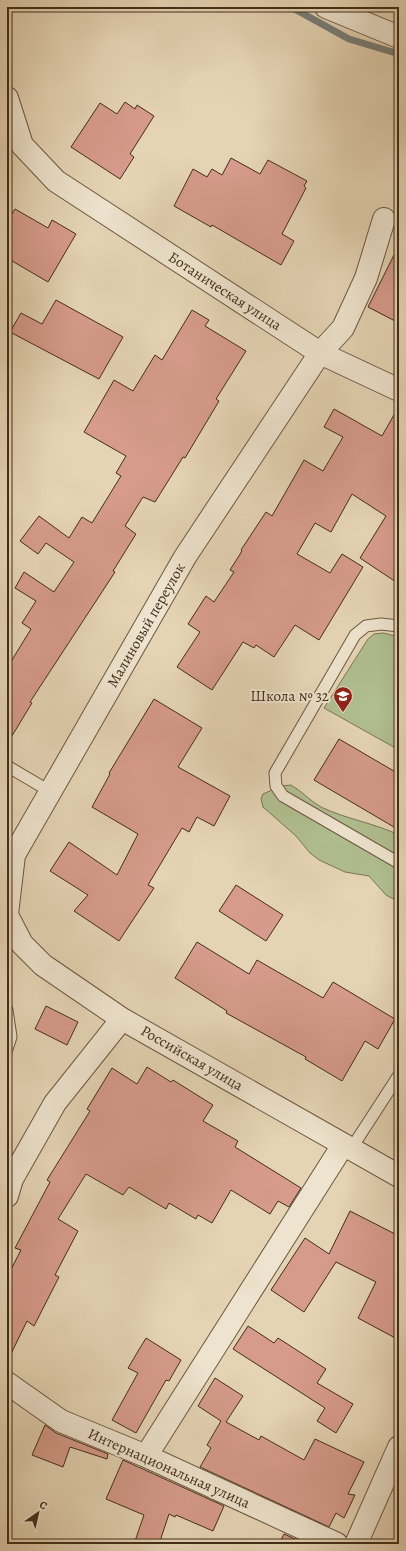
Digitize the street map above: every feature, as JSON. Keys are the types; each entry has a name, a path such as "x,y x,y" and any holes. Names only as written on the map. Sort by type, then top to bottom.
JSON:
{"street":[{"path":"326,7 399,37"},
{"name":"Ботаническая улица","path":"8,103 22,145 56,181 320,352 399,390"},
{"name":"Малиновый переулок","path":"8,918 14,855 185,557 320,352 343,328 366,278 384,219"},
{"name":"Российская улица","path":"8,918 22,944 43,965 122,1019 399,1176"},
{"path":"7,1196 12,1179 54,1103 122,1019"},
{"path":"146,1456 347,1147"},
{"name":"Интернациональная улица","path":"7,1383 61,1421 146,1456 336,1544"},
{"path":"356,1544 399,1447"}],"lane":[{"path":"399,626 381,624 366,626 355,635 275,773 276,786 284,796 399,863"},
{"path":"7,766 51,792"},
{"path":"7,1010 11,1037 7,1049"},
{"path":"347,1147 399,1075"}],"green space":[{"path":"383,633 399,637 399,750 324,708 368,639 374,634"},
{"path":"291,785 321,807 399,835 399,902 386,895 369,876 345,872 319,860 310,853 296,836 263,807 261,799 263,794 281,786"}],"building":[{"path":"125,102 135,109 137,105 154,116 130,154 134,157 120,179 71,147 100,103 117,114"},
{"path":"231,158 260,174 268,160 307,181 304,186 306,188 282,234 294,241 281,265 212,225 211,227 174,206 193,169 207,177 212,169 222,175"},
{"path":"15,209 48,228 52,220 76,234 48,282 7,258 7,222"},
{"path":"399,245 399,323 368,307"},
{"path":"56,300 123,337 99,379 10,332 21,313 42,324"},
{"path":"192,310 209,320 205,326 246,351 216,399 219,401 185,458 183,457 155,502 143,497 125,526 136,534 113,571 115,572 30,702 32,703 7,744 7,668 31,629 22,623 36,601 15,588 24,572 54,592 74,562 46,543 38,554 20,541 39,516 69,538 82,517 92,523 121,476 116,473 126,456 84,432 114,380 133,391 155,355 162,360"},
{"path":"399,406 399,584 360,558 386,516 352,494 331,532 315,523 297,554 330,573 342,554 363,567 319,640 295,625 274,657 256,645 254,648 243,642 212,690 177,667 200,632 188,624 206,596 214,602 234,572 230,570 242,551 241,550 266,512 272,516 304,460 323,471 343,437 324,427 334,409 382,436"},
{"path":"154,699 202,728 178,767 230,796 214,826 197,817 189,832 182,828 148,885 154,888 119,941 74,911 88,895 50,871 69,842 117,875 138,834 92,807 110,774 109,773"},
{"path":"339,739 399,774 399,830 314,780"},
{"path":"236,885 283,915 266,941 219,911"},
{"path":"197,942 249,974 257,960 323,998 333,982 395,1019 378,1049 365,1041 342,1081 305,1059 306,1057 226,1013 227,1011 175,978"},
{"path":"46,1006 78,1022 67,1045 35,1029"},
{"path":"147,1067 171,1082 173,1080 213,1105 203,1121 238,1141 235,1147 301,1188 289,1207 278,1201 270,1214 231,1190 212,1223 198,1215 196,1219 169,1203 166,1209 129,1187 123,1195 86,1174 58,1219 78,1231 55,1275 59,1277 34,1326 27,1321 7,1362 7,1277 21,1250 15,1248 50,1182 47,1180 90,1111 87,1109 112,1068 137,1084"},
{"path":"350,1211 399,1236 399,1340 358,1318 376,1282 336,1262 304,1312 271,1290 305,1238 329,1254"},
{"path":"248,1326 274,1343 278,1338 326,1369 317,1383 353,1404 336,1433 317,1421 325,1408 233,1349"},
{"path":"146,1338 181,1360 169,1381 166,1380 136,1433 112,1420 138,1373 128,1368"},
{"path":"215,1378 243,1396 226,1422 259,1440 261,1436 304,1460 315,1439 364,1462 348,1494 355,1495 344,1518 336,1513 329,1527 200,1467 211,1448 207,1445 221,1421 198,1406"},
{"path":"45,1425 56,1433 108,1454 107,1459 70,1447 63,1467 32,1455"},
{"path":"123,1460 224,1506 213,1531 176,1515 175,1517 169,1514 159,1544 134,1544 144,1515 106,1499"},
{"path":"284,1534 306,1544 279,1544"}],"waterway":[{"path":"291,7 349,39 399,54"}],"place":[{"name":"Школа № 32","path":"343,713"}]}
